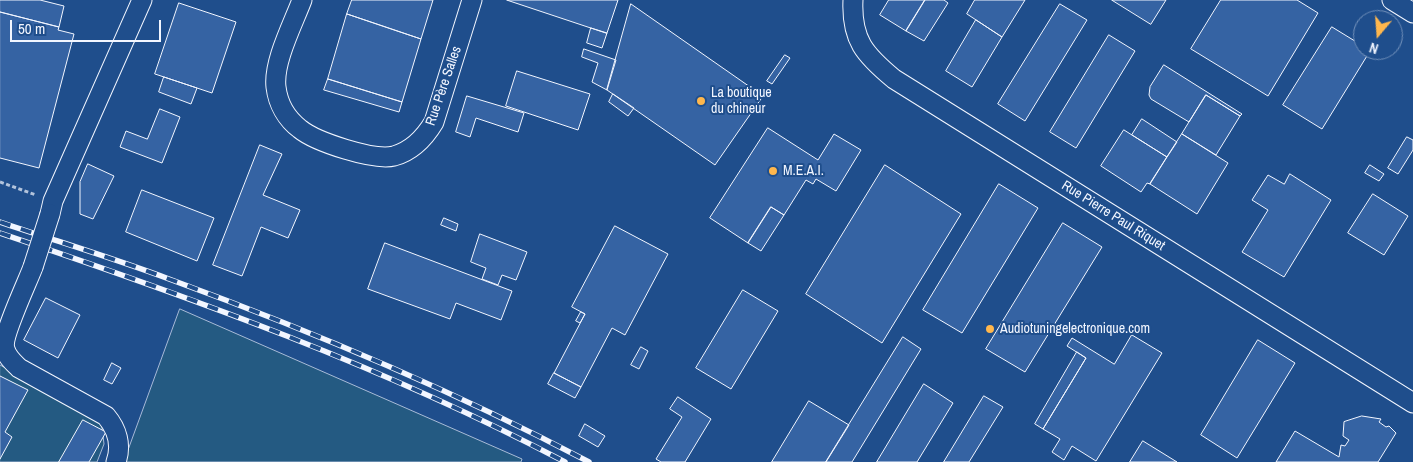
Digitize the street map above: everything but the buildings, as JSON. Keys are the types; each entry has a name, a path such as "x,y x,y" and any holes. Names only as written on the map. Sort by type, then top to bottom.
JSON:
{"street":[{"path":"116,462 118,439 115,427 106,416 19,368 9,358 4,347 6,334 33,266 52,207 142,0"},
{"name":"Rue Père Salles","path":"302,0 276,73 276,87 283,110 300,130 313,136 357,153 375,156 394,156 406,150 427,133 434,122 472,0"},
{"name":"Rue Pierre Paul Riquet","path":"853,0 852,19 858,41 871,61 894,80 1413,403"},
{"path":"1392,0 1413,13"}],"path":[{"path":"0,182 52,207"}],"shaded area":[{"path":"180,309 522,459 521,462 124,462"},
{"path":"0,365 101,420 104,444 97,462 0,462"}],"railway":[{"path":"0,222 148,271 329,341 487,411 589,462"},
{"path":"0,233 144,283 287,336 428,395 565,462"}],"place":[{"name":"La boutique du chineur","path":"701,101"},
{"name":"M.E.A.I.","path":"773,171"},
{"name":"Audiotuningelectronique.com","path":"990,329"}]}
